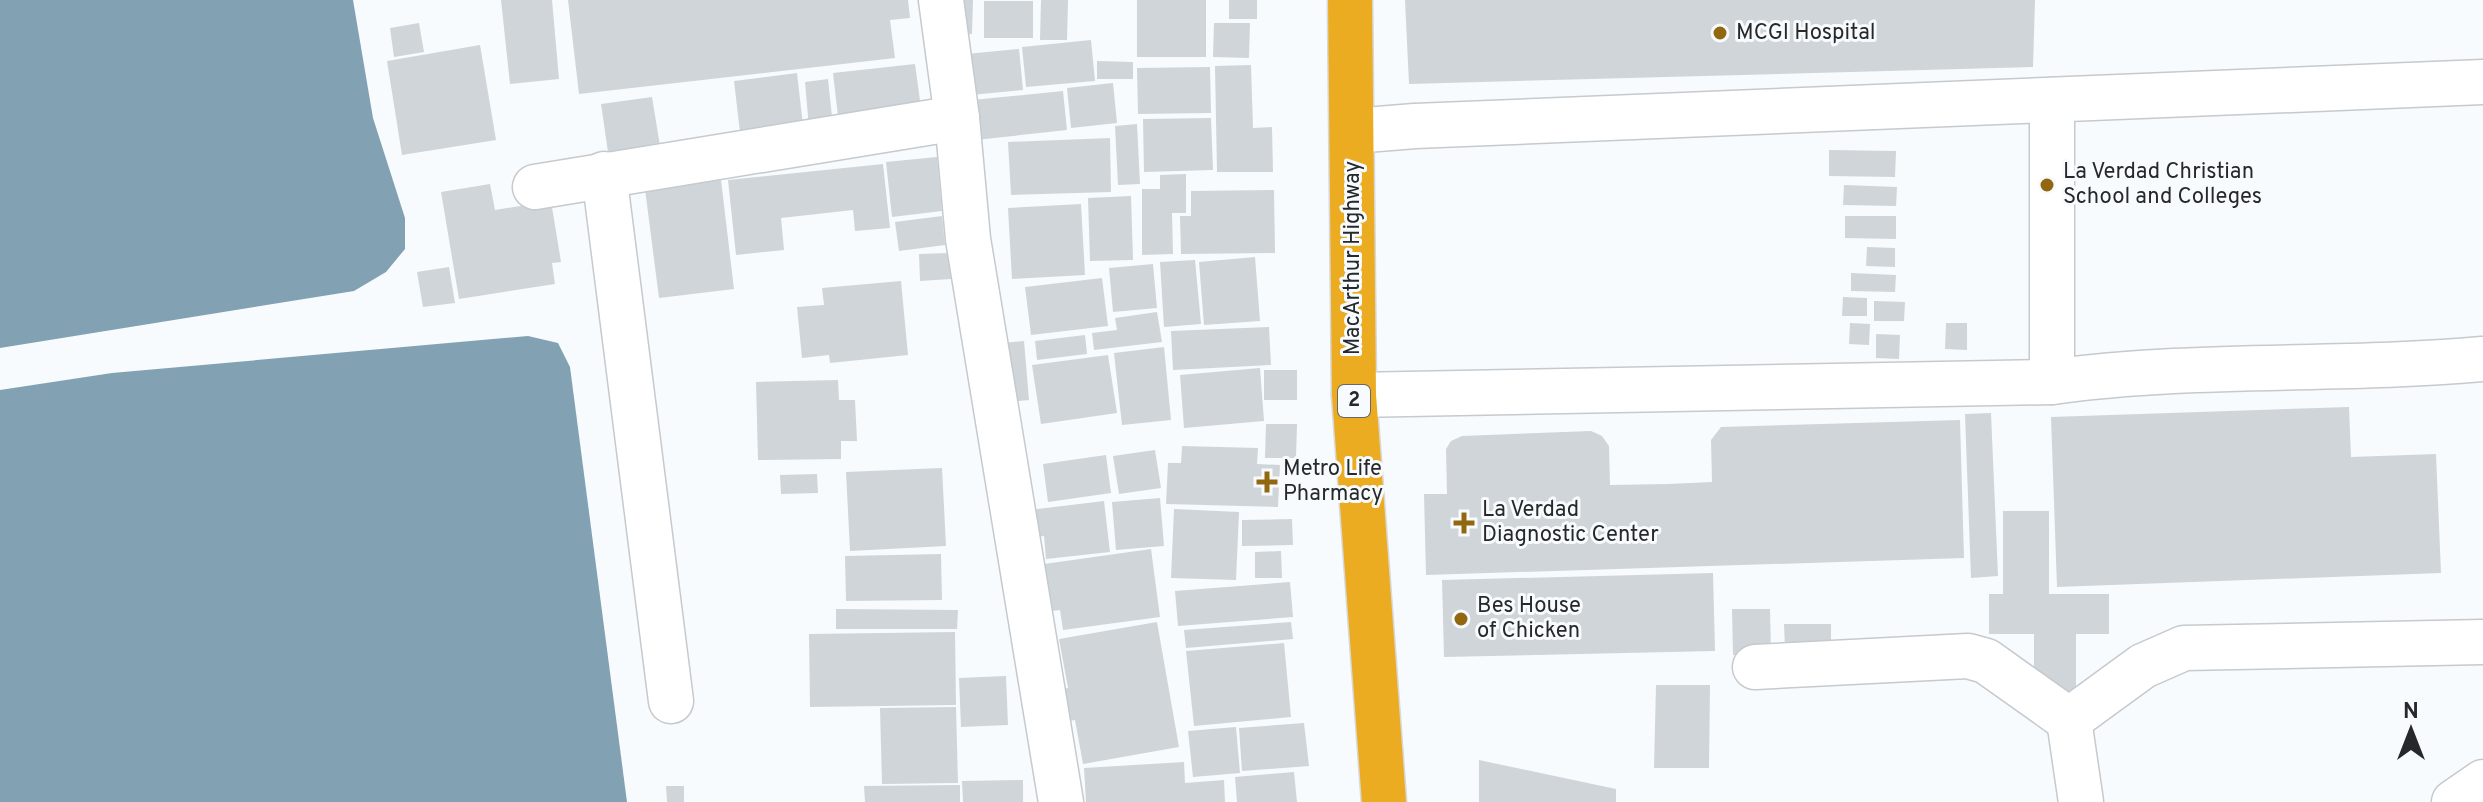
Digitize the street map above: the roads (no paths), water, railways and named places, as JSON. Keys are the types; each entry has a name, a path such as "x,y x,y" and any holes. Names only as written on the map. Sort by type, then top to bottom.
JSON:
{"highway":[{"name":"MacArthur Highway","path":"1350,0 1354,395 1384,802"}],"street":[{"path":"941,0 957,118 968,239 1061,802"},
{"path":"1353,131 2483,82"},
{"path":"2052,100 2052,382"},
{"path":"535,187 957,118"},
{"path":"604,174 671,701"},
{"path":"1354,395 2052,382 2105,375 2414,365 2483,359"},
{"path":"2069,720 2143,666 2184,648 2483,642"},
{"path":"1755,667 1968,656 1986,661 2069,720 2081,802"},
{"path":"2454,802 2483,782"}],"water":[{"path":"0,0 353,0 373,118 405,218 405,249 386,272 354,291 0,348"},
{"path":"528,336 558,343 570,367 627,802 0,802 0,390 112,373"}],"place":[{"name":"MCGI Hospital","path":"1720,33"},
{"name":"La Verdad Christian School and Colleges","path":"2047,185"},
{"name":"Metro Life Pharmacy","path":"1267,482"},
{"name":"La Verdad Diagnostic Center","path":"1464,523"},
{"name":"Bes House of Chicken","path":"1461,619"}]}
